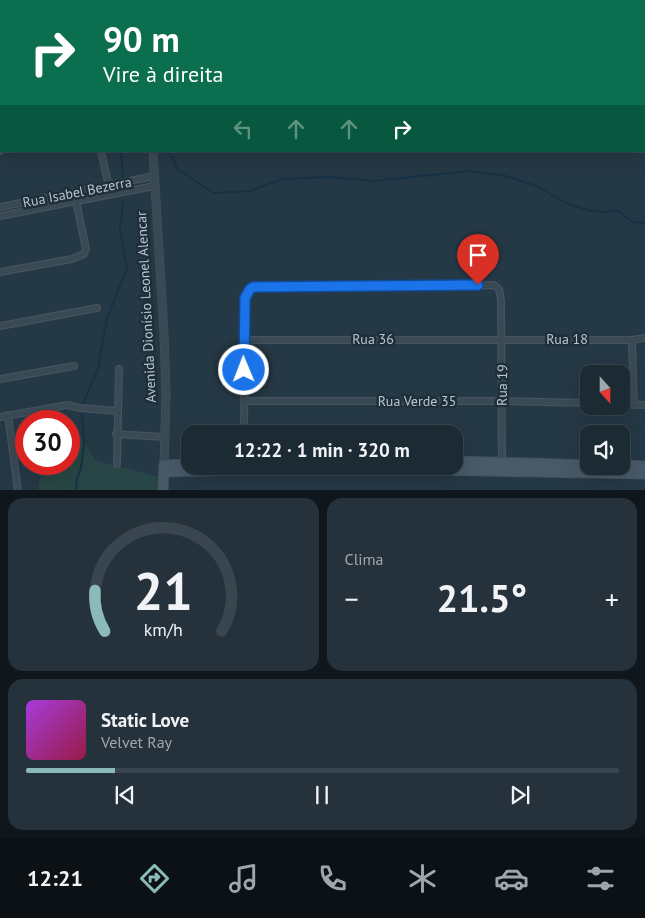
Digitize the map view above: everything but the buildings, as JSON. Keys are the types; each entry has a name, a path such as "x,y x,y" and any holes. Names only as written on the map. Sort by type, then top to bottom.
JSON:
{"main road":[{"path":"463,461 580,465"},
{"path":"164,468 181,465"},
{"path":"630,465 645,466"},
{"path":"164,468 181,468"},
{"name":"Avenida Dionísio Leonel Alencar","path":"163,490 164,468"},
{"path":"463,471 645,474"}],"street":[{"path":"101,152 110,194"},
{"name":"Avenida Dionísio Leonel Alencar","path":"153,152 164,334 166,395 164,468"},
{"name":"Rua Isabel Bezerra","path":"0,207 154,176"},
{"name":"Rua Isabel Bezerra","path":"0,216 154,186"},
{"path":"0,272 72,259 84,254 86,249 76,201"},
{"name":"Rua 19","path":"244,340 247,293 253,287 478,285 498,287 501,294 502,462"},
{"path":"0,326 97,308"},
{"name":"Rua 18","path":"502,339 632,340 645,338"},
{"name":"Rua 36","path":"244,340 502,339"},
{"path":"244,340 244,425"},
{"path":"632,340 634,404"},
{"path":"0,379 74,366"},
{"path":"117,464 116,434 119,369"},
{"name":"Rua Verde 35","path":"245,401 580,403"},
{"path":"0,417 67,404 84,408 117,411"},
{"path":"630,404 645,405"},
{"path":"8,415 18,490"},
{"path":"116,434 164,437"}],"green space":[{"path":"80,435 96,461 160,477 160,490 38,490 41,475 80,475"}],"waterway":[{"path":"121,152 123,178"},
{"path":"169,152 178,170 214,193 250,191 283,179 332,177 373,181 469,171 506,176 536,186 566,203 591,211 609,212 617,210 632,222 645,223"},
{"path":"76,490 84,444 83,403 98,369 107,318 127,268 120,229 123,202"}],"route":[{"path":"244,370 245,298 253,287 478,285"}]}
